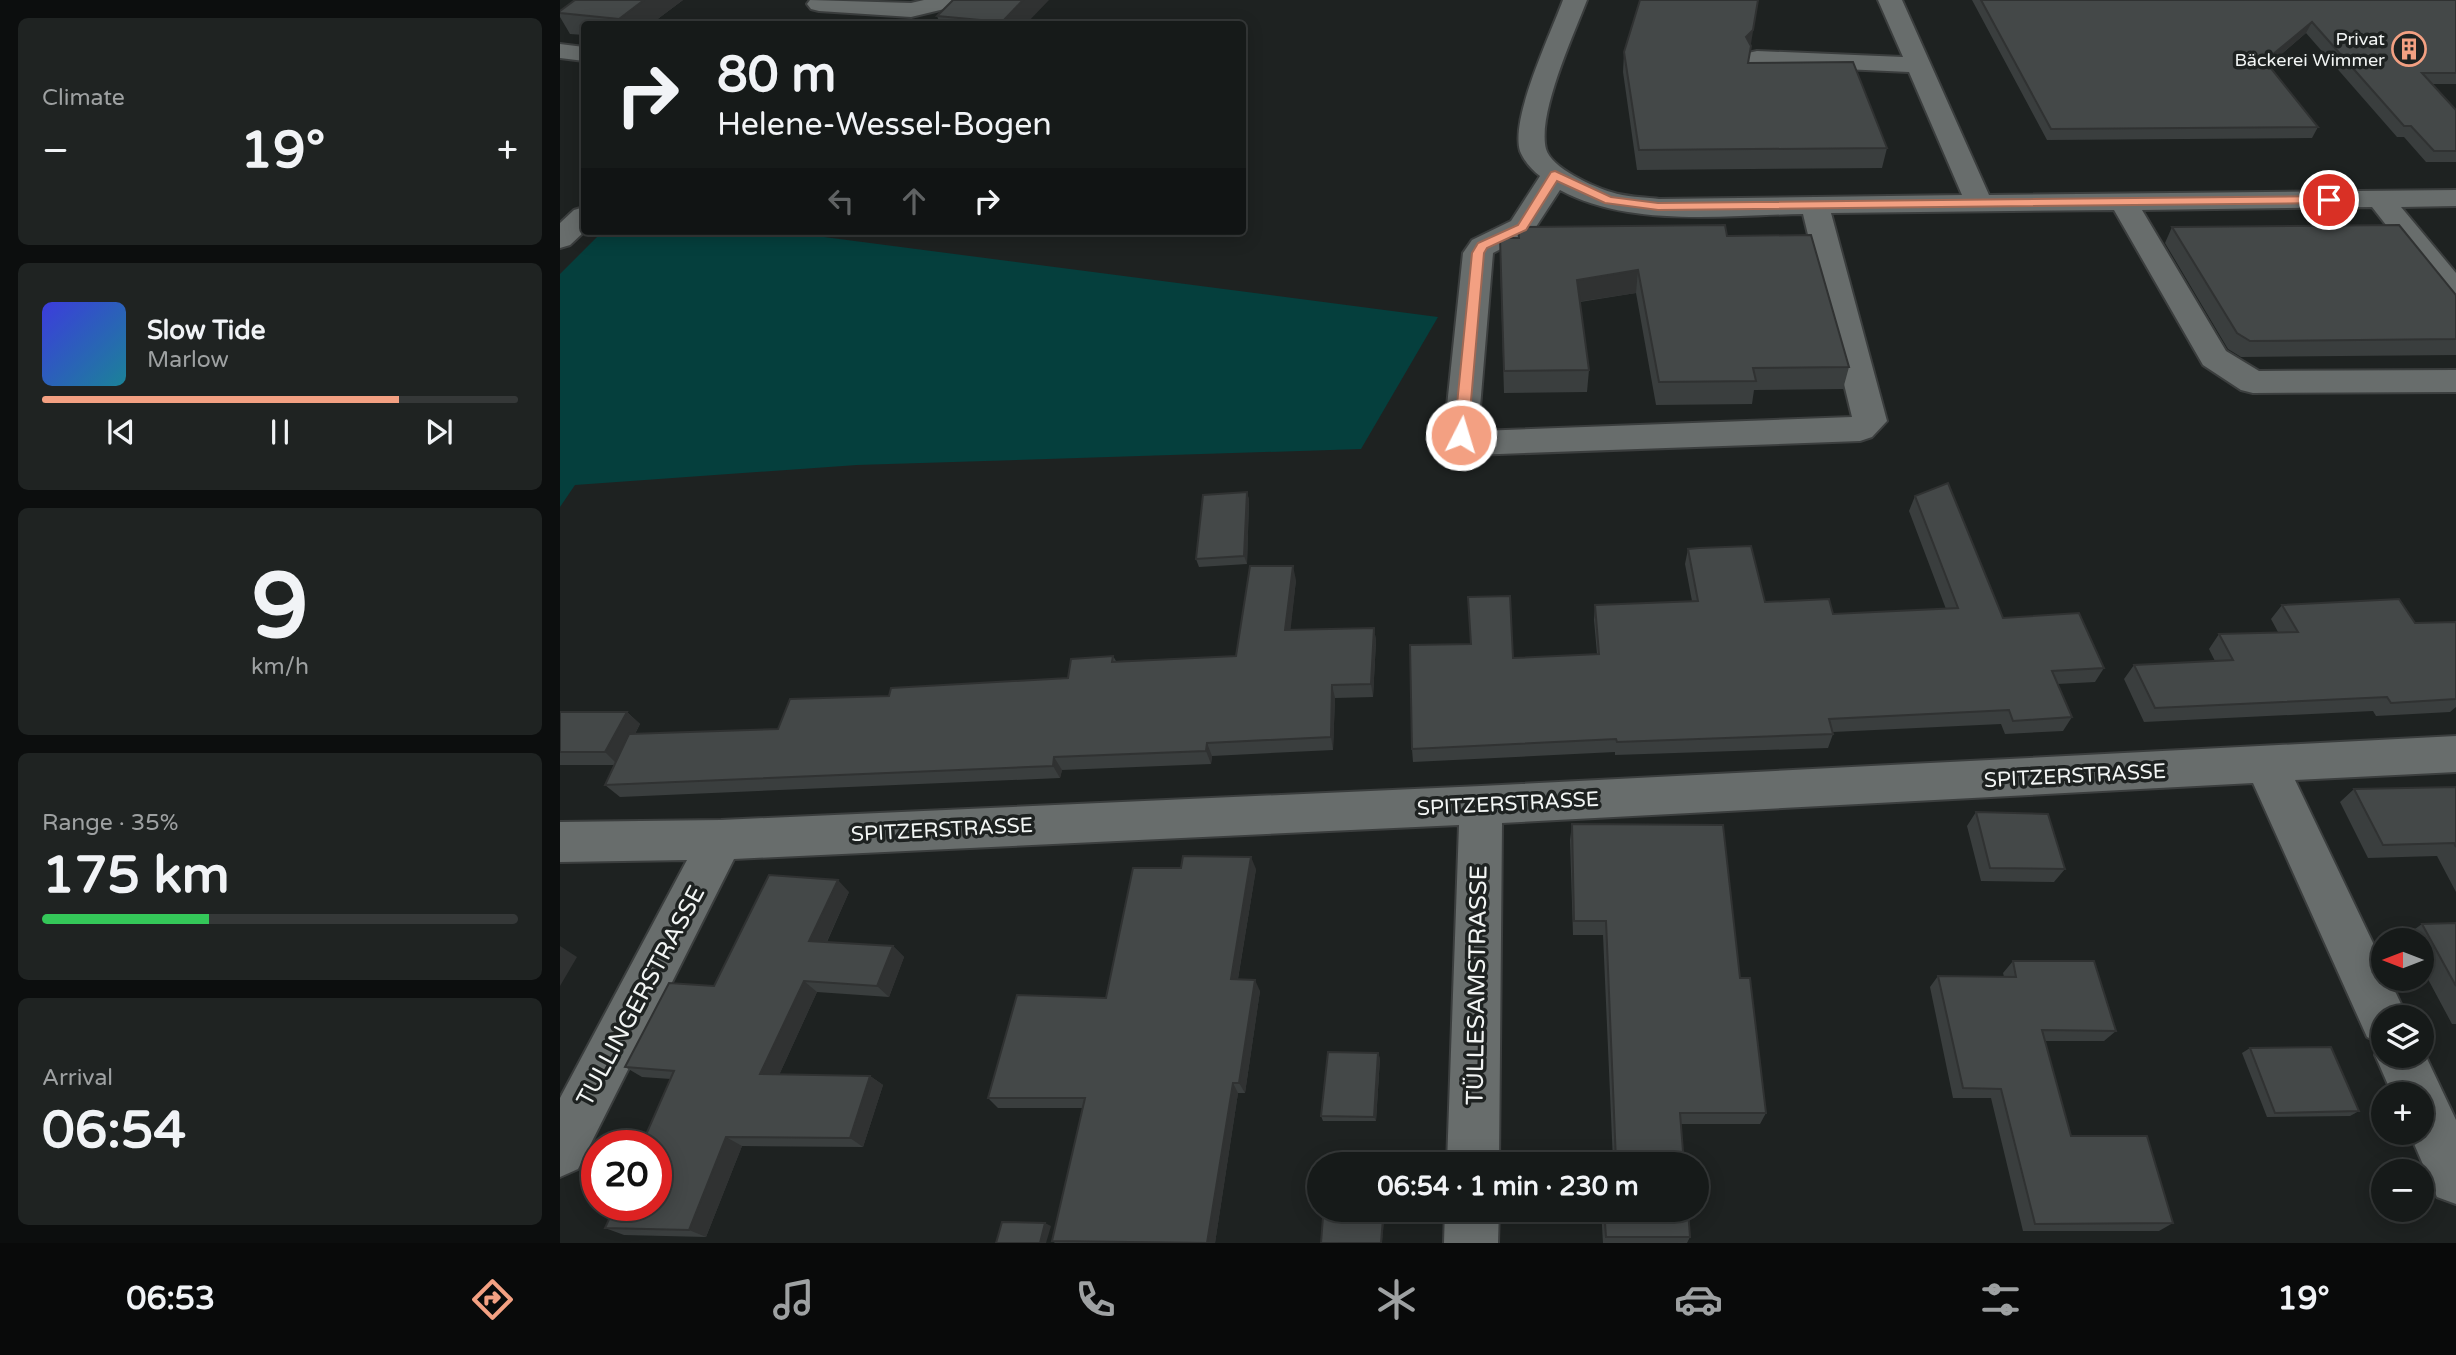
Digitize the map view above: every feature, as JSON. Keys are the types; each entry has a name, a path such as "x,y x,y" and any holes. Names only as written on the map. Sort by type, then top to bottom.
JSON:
{"street":[{"path":"815,7 911,10 953,0"},
{"path":"1575,0 1535,114 1533,149 1546,169 1572,185 1609,201 1658,207 2456,198"},
{"path":"1890,0 1979,203"},
{"path":"560,51 581,54"},
{"path":"1757,58 1919,65"},
{"path":"1555,175 1522,227 1482,246 1478,253 1461,435 1472,443 1860,429 1870,421 1815,205"},
{"path":"2381,199 2456,293"},
{"path":"2123,202 2214,358 2253,382 2456,381"},
{"name":"SPITZERSTRASSE","path":"560,842 721,840 1481,805 2267,766 2456,754"},
{"path":"2267,766 2377,1005"},
{"name":"TÜLLESAMSTRASSE","path":"1473,1152 1481,805"},
{"name":"TULLINGERSTRASSE","path":"560,1151 721,840"},
{"path":"2434,1130 2456,1178"},
{"path":"1471,1243 1472,1222"}],"shaded area":[{"path":"599,235 809,235 1438,317 1361,449 857,465 575,485 560,507 560,274"}],"building":[{"path":"575,0 644,0 619,19 560,13"},
{"path":"953,0 1023,0 1003,21 937,16"},
{"path":"1640,0 1758,0 1753,30 1746,37 1751,46 1748,63 1853,62 1887,148 1639,150 1624,52"},
{"path":"1981,0 2456,0 2456,73 2422,73 2456,110 2456,151 2434,151 2411,126 2404,126 2312,22 2265,61 2318,127 2051,129"},
{"path":"1725,225 1727,236 1811,235 1849,367 1753,368 1756,381 1659,382 1638,270 1577,280 1589,370 1504,371 1500,238 1519,238 1518,227"},
{"path":"2399,225 2456,295 2456,339 2250,341 2237,333 2172,227"},
{"path":"1948,483 2003,618 2079,613 2104,668 2052,671 2072,717 2013,721 2009,710 1829,719 1833,734 1617,742 1616,739 1412,749 1410,645 1471,644 1468,597 1510,596 1513,658 1599,654 1595,605 1698,601 1688,549 1751,546 1765,602 1829,599 1833,614 1958,608 1915,496"},
{"path":"1247,492 1244,556 1196,559 1203,495"},
{"path":"1250,566 1293,566 1285,630 1374,628 1371,684 1332,685 1331,737 1207,743 1206,751 1054,757 1053,766 605,785 629,734 778,729 790,699 889,696 891,688 1068,678 1071,659 1113,656 1112,662 1236,656"},
{"path":"2399,599 2415,623 2456,622 2456,699 2391,703 2387,697 2155,708 2134,665 2233,660 2219,634 2298,632 2282,605"},
{"path":"560,712 627,712 605,752 560,752"},
{"path":"2456,787 2456,847 2454,843 2383,845 2354,789"},
{"path":"1976,812 2048,814 2065,869 1990,868"},
{"path":"1572,824 1723,825 1740,978 1750,978 1766,1113 1680,1113 1683,1152 1616,1152 1606,921 1574,921"},
{"path":"1183,856 1251,857 1231,979 1255,980 1239,1083 1233,1083 1207,1243 1052,1241 1085,1098 988,1098 1017,995 1106,998 1133,868 1181,868"},
{"path":"769,875 838,880 809,941 893,946 877,986 804,981 760,1074 870,1076 850,1138 726,1137 689,1230 605,1228 608,1221 672,1221 672,1130 648,1130 674,1071 625,1067 669,983 714,986"},
{"path":"2456,923 2456,986 2434,946 2434,928 2424,928 2422,924"},
{"path":"2013,961 2094,961 2116,1031 2042,1030 2071,1136 2147,1136 2173,1223 2035,1224 2001,1089 1963,1088 1938,976 2016,977"},
{"path":"2331,1047 2359,1111 2275,1113 2250,1048"},
{"path":"1328,1052 1378,1053 1374,1117 1321,1116"},
{"path":"1002,1222 1045,1223 1040,1243 996,1243"},
{"path":"1323,1222 1383,1222 1381,1243 1321,1243"},
{"path":"1605,1222 1689,1222 1690,1237 1606,1237"}],"place":[{"name":"Privat Bäckerei Wimmer","path":"2409,49"}],"route":[{"path":"1461,435 1478,253 1482,246 1522,227 1555,175 1609,201 1658,207 2329,200"}]}
